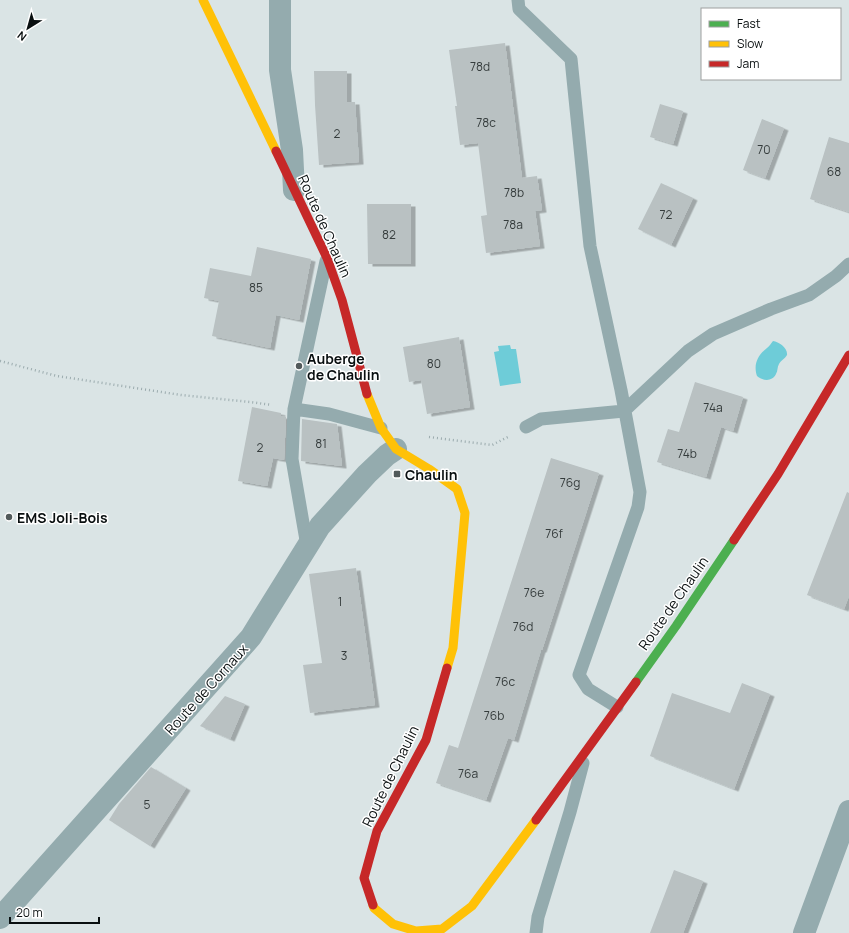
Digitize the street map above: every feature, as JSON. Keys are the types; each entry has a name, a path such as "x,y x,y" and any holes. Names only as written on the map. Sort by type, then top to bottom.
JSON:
{"street":[{"name":"Route de Chaulin","path":"203,0 327,258 342,300 365,389 382,428 396,449 429,469 457,489 465,513 453,648 426,740 377,831 364,878 374,908 393,924 416,931 442,929 472,906 516,848 676,626 778,474 849,355"},
{"path":"280,0 280,70 292,150 294,191"},
{"name":"Route de Cornaux","path":"0,918 251,637 320,526 362,480 387,455 396,449"},
{"path":"804,933 849,811"}],"lane":[{"path":"518,0 519,9 571,59 590,246 640,492 638,507 579,675 588,689 618,707"},
{"path":"307,546 292,459 294,409 327,258"},
{"path":"526,427 541,419 624,411 688,351 713,334 771,309 809,295 836,276 849,264"},
{"path":"294,409 329,414 382,428"},
{"path":"536,933 538,917 570,812 586,750"}],"path":[{"path":"0,362 57,376 181,395 250,402 294,409"},
{"path":"425,436 492,445 526,427"}],"water":[{"path":"773,341 783,346 787,352 787,355 779,364 777,373 774,377 765,380 757,376 756,364 761,354"},
{"path":"510,345 511,349 516,349 521,383 500,386 494,352 499,351 498,346"}],"building":[{"path":"505,43 522,178 537,176 542,210 535,211 540,246 486,253 481,216 487,215 478,143 460,145 455,106 457,106 449,50"},
{"path":"314,71 347,71 347,102 355,102 359,162 319,165"},
{"path":"660,104 683,111 673,144 650,137"},
{"path":"762,119 784,128 765,178 743,170"},
{"path":"829,137 849,143 849,212 810,199"},
{"path":"661,183 693,198 671,245 638,229"},
{"path":"367,204 411,204 411,264 368,264"},
{"path":"257,247 311,259 299,320 276,315 270,348 212,336 219,301 204,298 210,268 251,276"},
{"path":"459,337 470,407 427,414 421,380 409,382 403,347"},
{"path":"695,382 743,397 733,431 721,427 706,477 657,462 668,429 679,432"},
{"path":"252,407 281,413 281,416 286,417 284,460 273,458 267,486 238,481"},
{"path":"302,419 337,424 342,466 301,461"},
{"path":"551,458 599,473 541,650 514,740 508,738 486,800 436,783 449,745 458,748"},
{"path":"847,492 849,493 849,596 844,609 807,595"},
{"path":"356,568 375,705 310,713 303,665 322,663 309,574"},
{"path":"742,683 770,694 734,789 650,756 672,693 730,713"},
{"path":"225,696 245,704 230,739 200,726"},
{"path":"151,767 186,788 150,846 109,820 119,804"},
{"path":"674,870 703,881 683,933 650,933"}],"traffic: fast":[{"path":"636,682 734,540"}],"traffic: slow":[{"path":"203,0 276,151"},
{"path":"367,394 381,428 396,449 429,469 457,489 465,513 453,648 447,668"},
{"path":"373,905 374,908 393,924 416,931 442,929 472,906 536,820"}],"traffic: jam":[{"path":"276,151 327,258 342,300 367,394"},
{"path":"734,540 778,474 849,355"},
{"path":"373,905 364,878 377,831 426,740 447,668"},
{"path":"536,820 636,682"}],"place":[{"name":"Auberge de Chaulin","path":"299,366"},
{"name":"Chaulin","path":"397,474"},
{"name":"EMS Joli-Bois","path":"9,517"}]}
